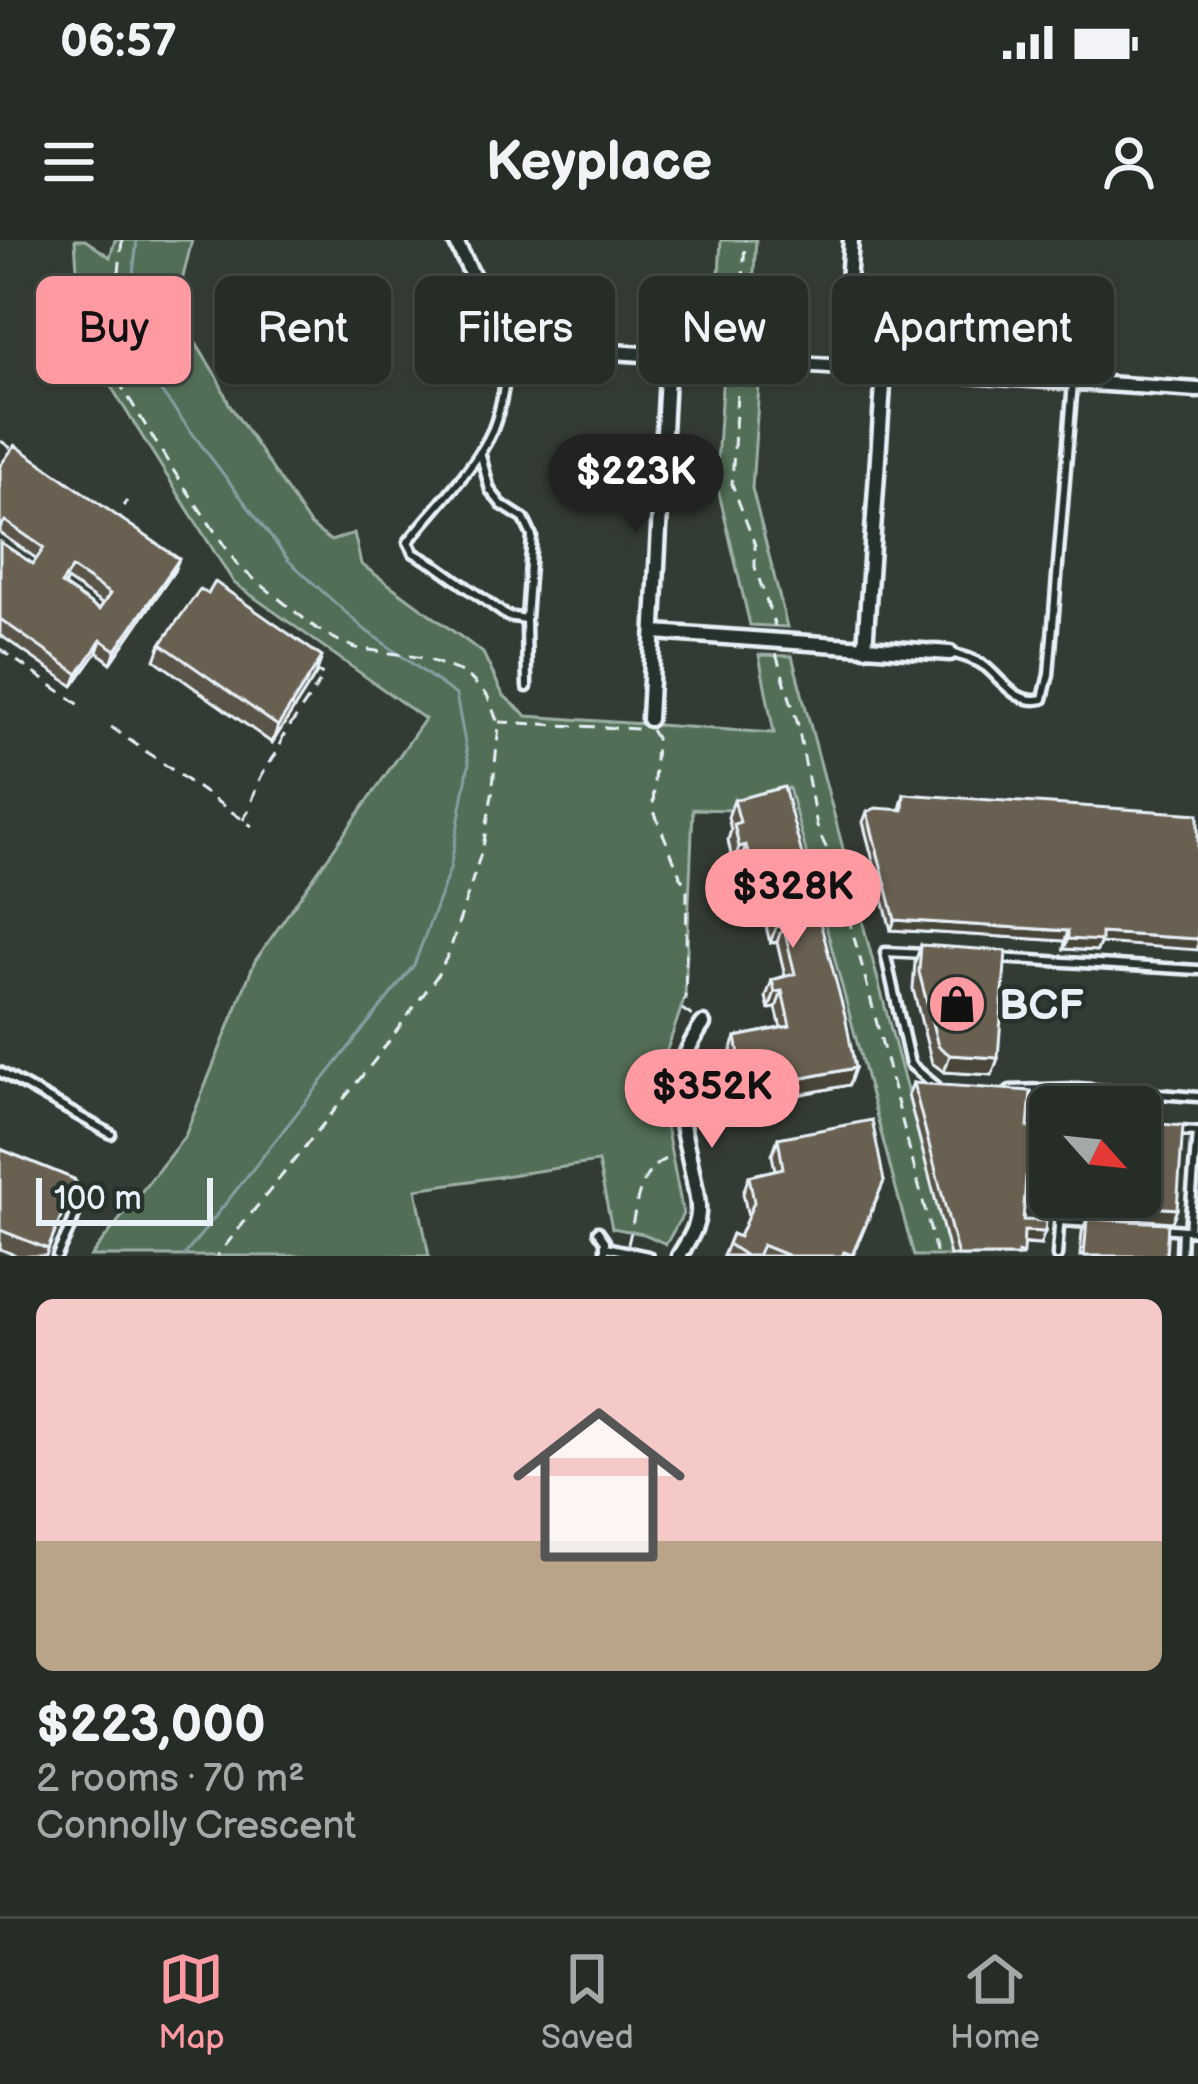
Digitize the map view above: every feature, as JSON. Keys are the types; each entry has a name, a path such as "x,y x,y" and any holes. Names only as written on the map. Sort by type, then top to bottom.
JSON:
{"street":[{"path":"455,240 473,276"},
{"path":"848,276 851,240"},
{"path":"643,724 655,632 667,384"},
{"path":"866,648 883,384"},
{"path":"1104,384 1198,390"},
{"path":"655,632 950,653"},
{"path":"680,1256 698,1208 677,1077 703,1024"}],"lane":[{"path":"504,384 493,430 480,452 408,542 414,554 507,616 526,619"},
{"path":"950,653 986,667 1031,702 1043,699 1049,674 1073,384"},
{"path":"480,452 490,490 502,506 524,519 532,536 527,688"},
{"path":"930,954 885,952 910,1064 944,1089"},
{"path":"998,958 1198,970"},
{"path":"0,1072 111,1134"},
{"path":"994,1090 1078,1088 1198,1097"},
{"path":"1178,1130 1197,1132 1190,1230 1180,1256"},
{"path":"52,1177 70,1184 79,1196 57,1256"},
{"path":"1057,1256 1059,1218"},
{"path":"1059,1221 1095,1223"},
{"path":"1159,1228 1190,1230"},
{"path":"598,1232 606,1251 627,1249 648,1256"}],"path":[{"path":"122,240 116,306 103,340 103,356 239,568 339,641 424,658 465,673 488,695 498,722 484,847 449,953 375,1060 218,1256"},
{"path":"744,276 746,240"},
{"path":"737,384 732,484 755,545 755,567 776,629"},
{"path":"1,441 20,454"},
{"path":"0,649 84,709"},
{"path":"776,654 797,721 818,831 831,856 861,962 938,1256"},
{"path":"243,820 260,776 324,676 308,664"},
{"path":"498,722 643,724 655,734 653,809 687,892 685,1001"},
{"path":"111,727 252,826"},
{"path":"682,1009 703,1024"},
{"path":"627,1249 644,1178 655,1164 674,1156"}],"green space":[{"path":"75,240 85,240 110,257 115,240 192,240 183,276 78,276"},
{"path":"721,240 756,240 754,276 719,276"},
{"path":"191,336 215,374 215,384 220,384 310,525 331,541 354,533 361,564 483,653 503,695 527,716 774,733 759,655 792,656 951,1256 914,1256 789,788 735,810 693,809 685,997 657,1079 683,1214 666,1244 612,1228 598,1162 416,1189 429,1256 91,1256 185,1136 255,961 425,719 234,583 110,384 191,384"},
{"path":"722,384 759,384 752,488 787,627 750,625 716,480"}],"building":[{"path":"15,445 179,559 116,650 101,640 78,674 0,619 0,542 33,564 44,548 5,521 0,528 0,466","holes":["72,568 110,594 99,610 61,584"]},
{"path":"215,582 322,657 278,726 161,644 200,589 208,594"},
{"path":"784,787 855,1068 767,1085 763,1065 746,1068 744,1059 740,1060 736,1037 790,1026 782,991 775,992 772,980 795,974 783,925 776,927 769,896 759,899 746,845 739,847 734,824 740,822 734,800"},
{"path":"904,794 1198,814 1198,939 1101,933 1101,941 1068,939 1068,931 895,920 867,812 903,810"},
{"path":"921,945 1006,951 998,1058 950,1055 938,1046 919,972"},
{"path":"913,1083 1029,1091 1029,1177 1023,1220 1046,1221 1045,1232 1024,1231 1023,1253 1018,1256 958,1256"},
{"path":"872,1120 884,1181 852,1255 789,1256 762,1245 757,1256 746,1256 728,1244 732,1234 739,1237 754,1202 749,1176 783,1168 778,1138"},
{"path":"1161,1124 1183,1126 1177,1209 1161,1208"},
{"path":"0,1149 74,1179 48,1249 0,1230"},
{"path":"1087,1219 1168,1223 1166,1256 1084,1256"}],"waterway":[{"path":"137,240 125,344 289,561 364,629 456,695 469,764 450,869 414,965 184,1256"}],"place":[{"name":"BCF","path":"957,1004"}]}
